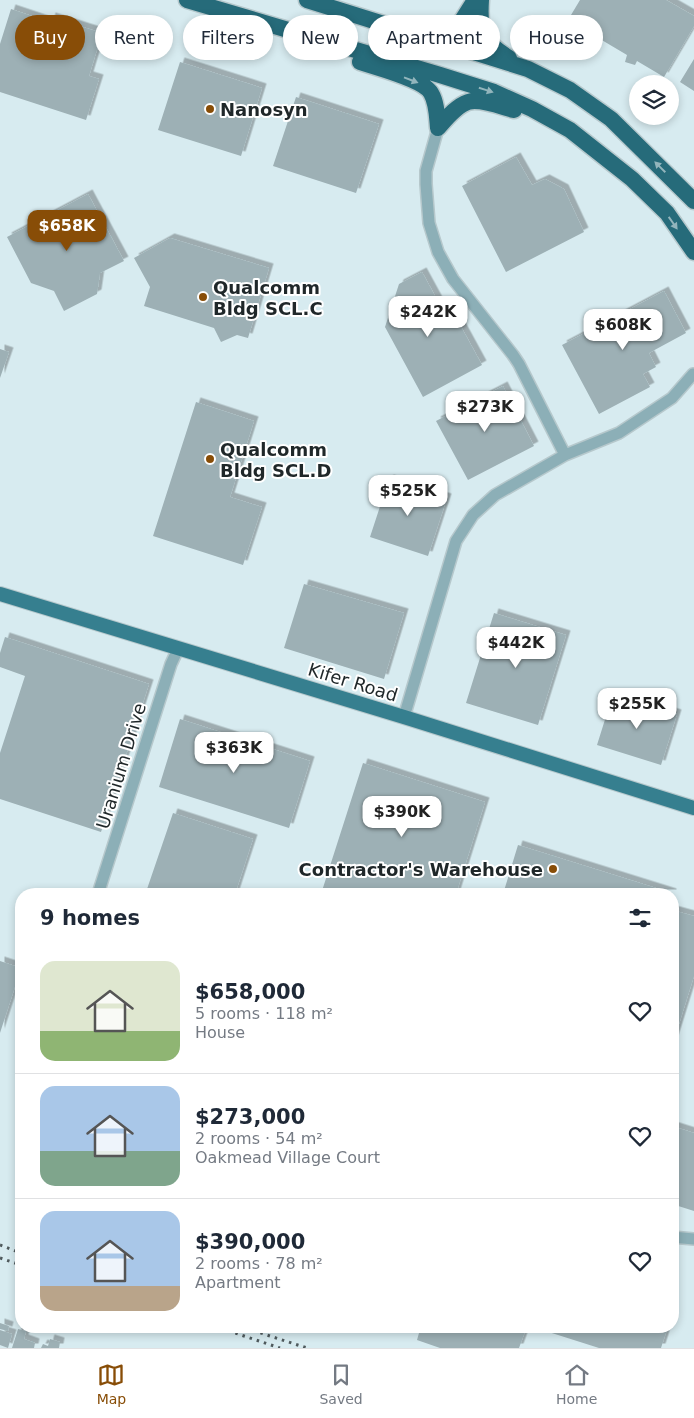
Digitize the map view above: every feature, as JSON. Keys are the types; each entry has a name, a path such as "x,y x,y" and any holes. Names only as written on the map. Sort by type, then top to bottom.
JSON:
{"highway":[{"path":"187,0 238,15"},
{"path":"307,0 368,20"},
{"path":"465,15 475,0"},
{"path":"481,0 480,19 483,33 491,45 528,69 570,90 611,119 694,201"},
{"path":"273,25 494,92 532,109 570,130 632,179 667,213 694,252"},
{"path":"273,27 291,39 422,84 431,92 434,100 438,128"},
{"path":"498,60 528,69"},
{"path":"438,128 450,115 467,102 481,102 501,106 531,115 632,179"}],"main road":[{"name":"Kifer Road","path":"0,594 404,717 694,808"}],"street":[{"path":"438,128 426,171 429,223 438,252 453,279 519,364 565,454"},
{"path":"404,717 456,541 473,515 495,495 565,454 619,433 672,398 692,374"},
{"name":"Uranium Drive","path":"100,888 171,664 178,649"},
{"path":"679,1238 694,1239"}],"building":[{"path":"580,0 666,0 694,16 694,26 665,75 661,75 637,61 635,65 625,62 627,55 603,41 603,15 571,15"},
{"path":"11,9 29,15 15,15 15,60 85,60 85,28 95,31 95,56 89,76 99,79 86,120 0,92 0,44"},
{"path":"694,59 694,91 680,82"},
{"name":"Nanosyn","path":"180,62 262,88 241,156 158,130"},
{"path":"296,97 379,124 356,193 273,166"},
{"path":"516,157 532,185 545,179 564,189 584,232 506,272 462,186"},
{"path":"88,194 124,261 100,273 97,294 64,311 54,291 31,283 7,237"},
{"name":"Qualcomm Bldg SCL.C","path":"170,238 269,268 248,338 237,335 221,342 214,328 144,306 150,287 134,258"},
{"path":"422,272 452,327 459,323 482,365 423,397 385,327 399,284"},
{"path":"664,291 686,333 649,353 656,367 643,374 650,387 599,414 562,345"},
{"path":"0,349 9,352 0,378"},
{"path":"503,386 534,446 468,480 436,421"},
{"name":"Qualcomm Bldg SCL.D","path":"196,402 254,421 230,497 262,507 243,565 153,536"},
{"path":"389,479 447,498 428,556 370,537"},
{"path":"304,584 404,613 384,679 284,648"},
{"path":"494,613 566,635 538,725 466,703"},
{"path":"5,637 149,684 101,832 0,799 0,753 25,676 0,667 0,653"},
{"path":"613,694 677,714 661,765 597,745"},
{"path":"180,719 310,761 289,828 159,787"},
{"path":"363,763 485,802 458,888 323,888"},
{"path":"173,813 253,839 237,888 147,888"},
{"name":"Contractor's Warehouse","path":"518,845 656,888 505,888"},
{"path":"679,912 694,916 694,976 679,1024"},
{"path":"0,961 15,966 15,987 0,1033"},
{"path":"679,1128 694,1133 694,1211 679,1206"},
{"path":"0,1323 9,1326 8,1331 0,1329"},
{"path":"0,1330 12,1334 8,1348 0,1345"},
{"path":"17,1333 26,1333 24,1339 35,1343 34,1348 12,1348"},
{"path":"419,1333 524,1333 519,1348 440,1348 417,1340"},
{"path":"552,1333 666,1333 661,1348 599,1348"},
{"path":"50,1339 60,1342 59,1348 41,1348 43,1344 48,1346"}],"railway":[{"path":"0,1245 15,1251"},
{"path":"0,1258 15,1263"},
{"path":"235,1333 280,1348"},
{"path":"261,1333 307,1348"}],"place":[{"name":"Nanosyn","path":"210,109"},
{"name":"Qualcomm Bldg SCL.C","path":"203,297"},
{"name":"Qualcomm Bldg SCL.D","path":"210,459"},
{"name":"Contractor's Warehouse","path":"553,869"}]}
